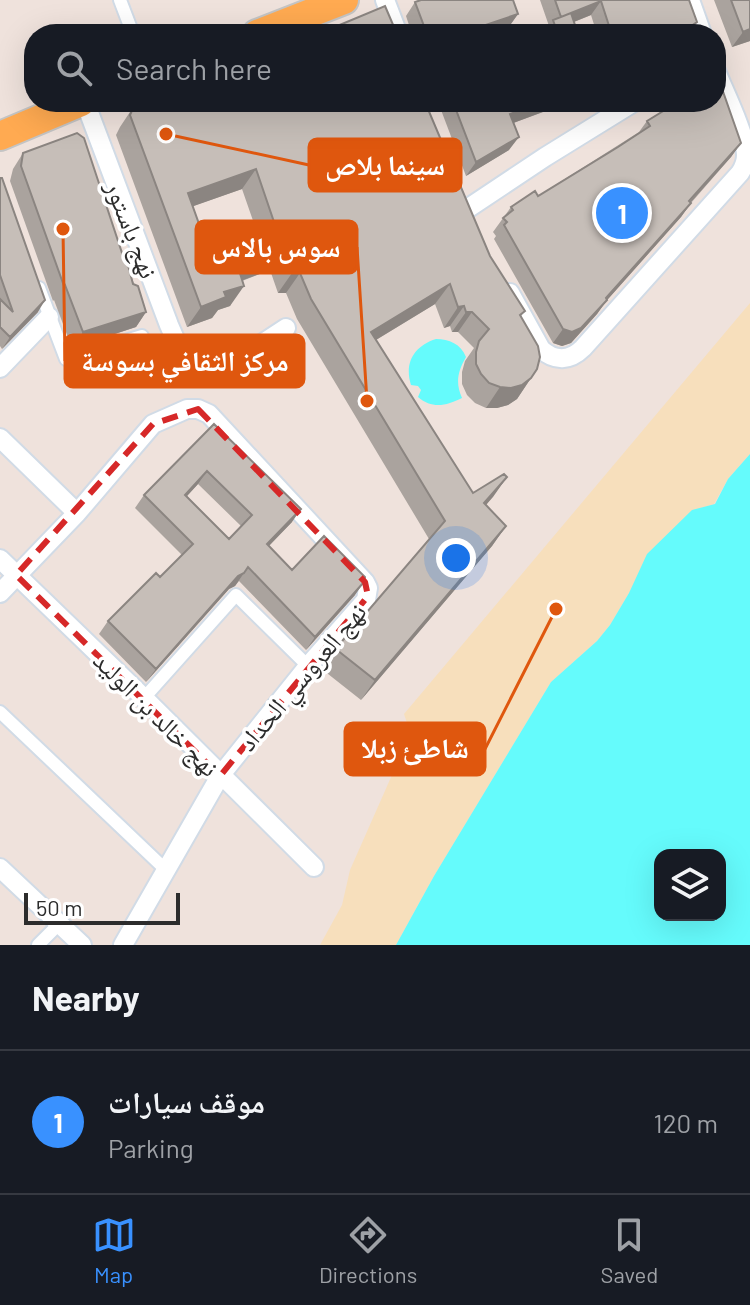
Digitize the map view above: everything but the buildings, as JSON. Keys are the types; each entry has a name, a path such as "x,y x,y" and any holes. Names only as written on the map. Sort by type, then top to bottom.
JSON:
{"main road":[{"path":"276,24 309,6 344,0"},
{"path":"0,136 59,112"}],"street":[{"path":"120,0 129,24"},
{"path":"385,0 394,24"},
{"path":"690,0 698,24"},
{"path":"501,276 547,355 570,358 583,348 740,173 745,163 744,140 726,96"},
{"name":"نهج باستور","path":"87,112 182,355 195,366 209,371 222,370 286,328"},
{"path":"465,211 618,112"},
{"path":"34,276 66,359 142,336"},
{"path":"0,368 49,317"},
{"name":"نهج العروسي الحداد","path":"77,513 153,424 187,409 198,409 209,414 367,585 369,592 366,600 308,666 220,776 123,945"},
{"path":"0,438 77,513 0,593"},
{"name":"نهج خالد بن الوليد","path":"0,559 314,867"},
{"path":"144,698 236,595 308,666"},
{"path":"0,712 165,869"},
{"path":"0,868 82,945"},
{"path":"38,945 60,923"}],"highlighted area":[{"path":"198,409 365,582 368,596 220,776 16,575 153,424"}],"sand":[{"path":"750,303 750,454 728,479 714,504 692,511 629,593 597,641 551,682 396,945 320,945 342,905 350,870 407,741 408,726 404,714"}],"water":[{"path":"436,339 454,343 466,357 458,377 462,398 439,405 418,397 421,390 411,385 409,377 413,356 422,346"},
{"path":"750,454 750,945 396,945 551,682 597,641 610,625 647,554 692,510 715,504 728,479"}],"place":[{"name":"سينما بلاص","path":"166,134"},
{"name":"موقف سيارات","path":"622,213"},
{"name":"مركز الثقافي بسوسة","path":"63,229"},
{"name":"سوس بالاس","path":"367,401"},
{"name":"شاطئ زبلا","path":"556,609"}]}
